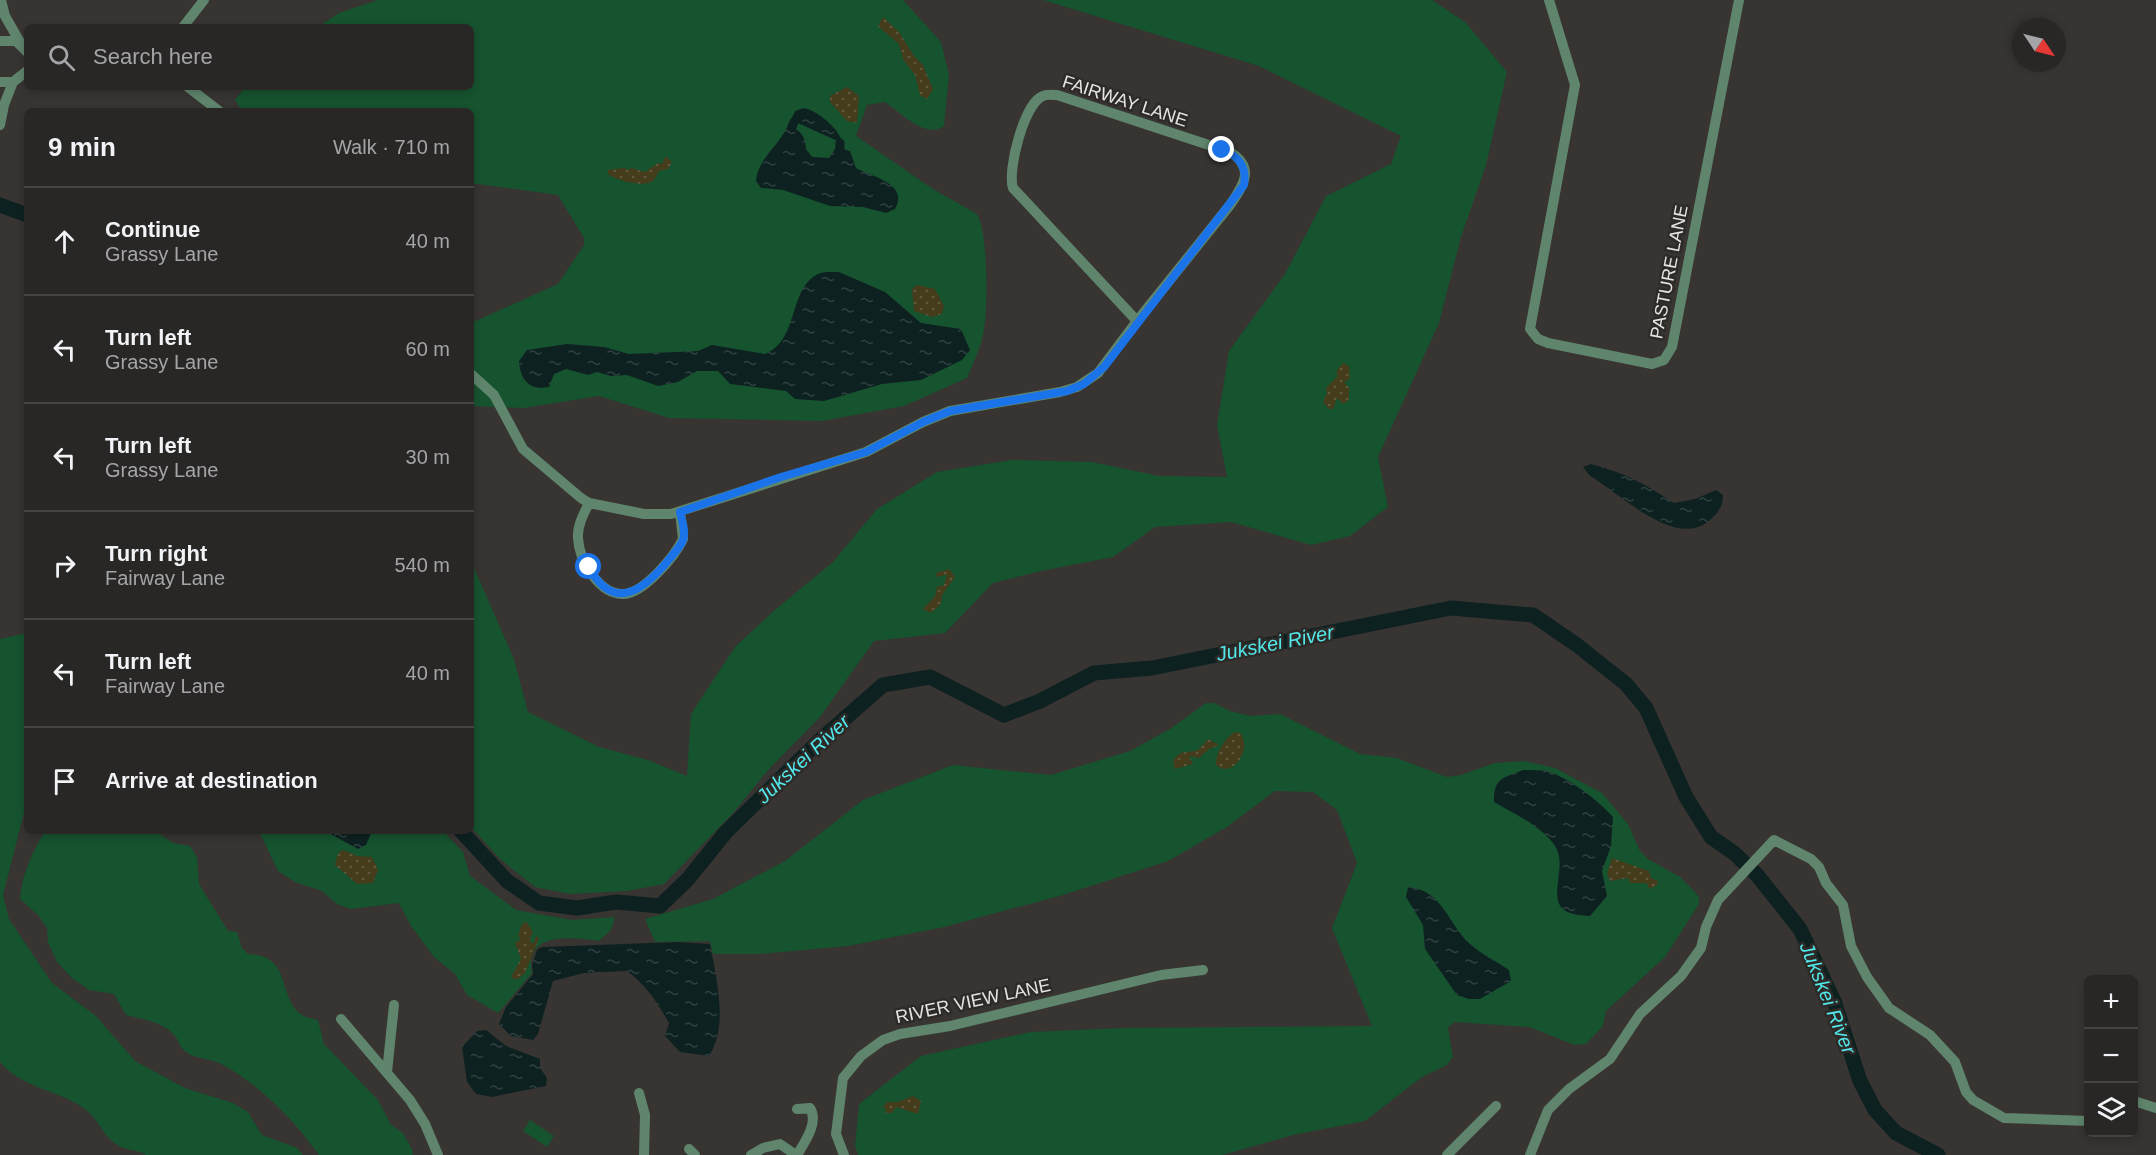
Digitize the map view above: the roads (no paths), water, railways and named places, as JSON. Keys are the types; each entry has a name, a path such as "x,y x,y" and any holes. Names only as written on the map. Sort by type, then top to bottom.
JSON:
{"street":[{"path":"1,0 5,16 24,46"},
{"path":"185,24 204,0"},
{"name":"PASTURE LANE","path":"1548,0 1575,85 1530,329 1538,339 1548,343 1652,364 1664,360 1672,347 1739,0"},
{"path":"0,41 9,39 24,47"},
{"path":"0,125 4,105 13,82 24,73"},
{"path":"0,82 13,82"},
{"path":"192,90 215,108"},
{"name":"FAIRWAY LANE","path":"474,377 497,401 523,449 569,489 589,503 644,514 680,512 781,477 866,452 923,422 950,411 1077,387 1098,373 1241,190 1245,180 1243,165 1235,156 1222,150 1057,95 1043,96 1029,112 1014,156 1010,177 1013,188 1137,321"},
{"path":"589,503 579,528 579,543 596,579 604,588 617,593 628,593 640,588 674,554 683,539 680,512"},
{"path":"1530,1155 1551,1107 1610,1059 1640,1014 1681,976 1697,956 1719,900 1738,876 1774,840 1780,841 1819,867 1826,884 1843,905 1851,946 1868,978 1890,1008 1930,1035 1955,1062 1966,1092 1979,1106 2004,1118 2084,1121"},
{"name":"RIVER VIEW LANE","path":"844,1155 836,1134 843,1078 861,1056 883,1040 900,1034 950,1026 1161,975 1203,970"},
{"path":"387,1072 394,1005"},
{"path":"341,1018 420,1115 438,1155"},
{"path":"639,1093 645,1114 644,1155"},
{"path":"2138,1103 2156,1108"},
{"path":"1447,1155 1496,1106"},
{"path":"751,1155 763,1148 780,1144 797,1155 811,1128 813,1114 810,1108 797,1109"}],"water":[{"path":"803,108 827,121 837,132 842,143 791,120 795,111"},
{"path":"788,125 802,134 806,149 812,157 829,158 836,147 850,151 856,168 893,187 898,200 895,209 886,213 863,207 830,206 783,190 761,188 756,181 761,165"},
{"path":"839,272 885,292 921,323 961,329 970,350 962,360 921,380 882,384 824,401 795,399 786,391 730,384 718,371 697,371 678,382 658,386 627,375 611,376 597,372 588,375 566,369 554,374 549,387 542,388 531,386 521,374 519,361 527,350 567,344 604,347 629,354 698,351 712,345 765,354 776,347 783,338 807,283 818,274"},
{"path":"1591,464 1634,480 1674,503 1695,499 1716,490 1723,495 1721,506 1711,519 1697,527 1682,529 1666,524 1633,506 1590,476 1583,467"},
{"path":"1523,770 1547,771 1556,774 1574,784 1613,817 1611,846 1602,871 1607,896 1590,916 1573,914 1562,908 1558,901 1559,857 1555,846 1543,832 1494,802 1498,783 1505,777"},
{"path":"330,834 371,834 366,845 358,849"},
{"path":"1408,887 1420,889 1437,901 1470,944 1509,970 1511,981 1480,999 1469,999 1457,995 1425,949 1423,925 1406,897"},
{"path":"678,942 710,944 718,986 720,1016 715,1044 709,1056 680,1052 665,1036 669,1023 660,1008 645,988 627,971 584,973 553,981 538,1034 533,1040 511,1036 499,1024 506,1007 533,974 532,965 537,950 542,947"},
{"path":"486,1030 506,1046 540,1059 540,1068 547,1078 546,1086 492,1097 476,1094 467,1082 462,1047 477,1031"}],"waterway":[{"path":"792,127 794,122"},
{"path":"840,143 840,148"},
{"name":"Jukskei River","path":"0,205 24,214"},
{"name":"Jukskei River","path":"464,834 507,881 539,903 577,908 616,902 660,906 688,879 726,832 818,742 883,685 930,677 1004,715 1040,701 1094,673 1152,668 1451,608 1533,615 1577,645 1626,684 1646,708 1686,797 1711,837 1734,853 1757,875 1800,929 1834,1001 1860,1081 1875,1110 1896,1133 1938,1155"}]}
